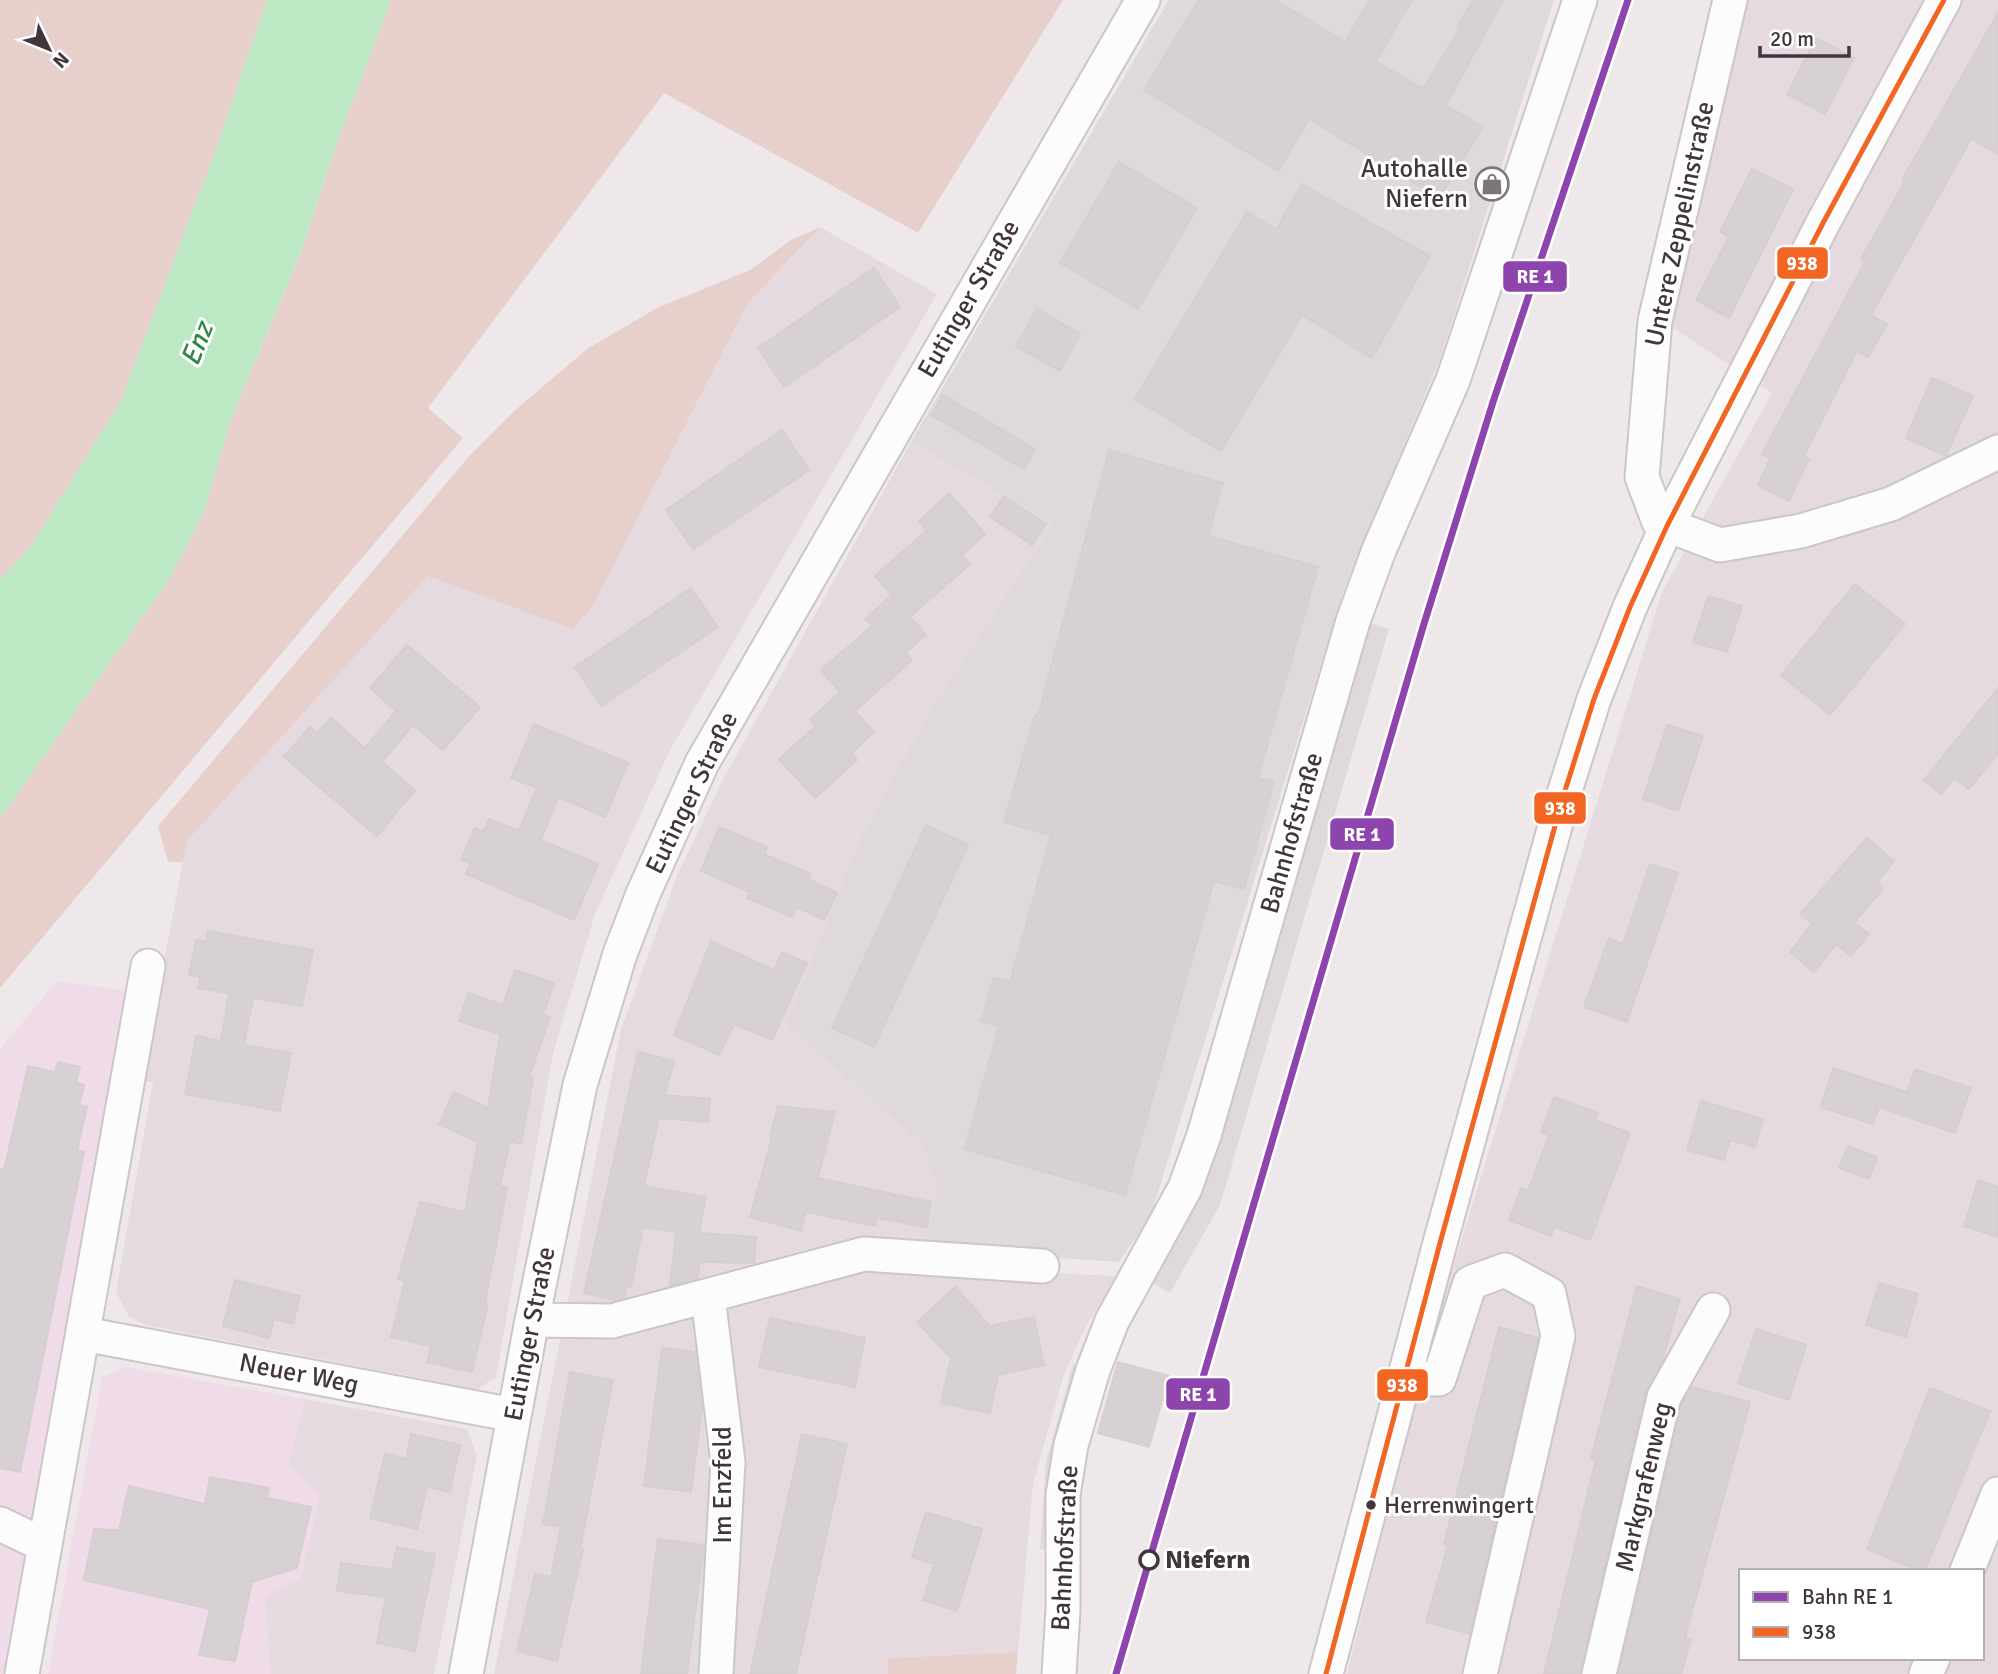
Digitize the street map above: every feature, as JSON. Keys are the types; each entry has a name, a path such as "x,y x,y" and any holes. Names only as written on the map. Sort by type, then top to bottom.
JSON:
{"street":[{"name":"Eutinger Straße","path":"466,1674 532,1320 580,1085 620,954 702,762 1143,0"},
{"name":"Bahnhofstraße","path":"1059,1674 1063,1610 1063,1496 1071,1444 1093,1370 1112,1321 1185,1188 1204,1135 1353,621 1379,550 1453,380 1580,0"},
{"name":"Untere Zeppelinstraße","path":"1667,526 1659,522 1642,477 1655,321 1730,0"},
{"path":"1326,1674 1403,1378 1563,797 1603,676 1667,526 1823,222 1944,0"},
{"path":"1667,526 1720,545 1801,531 1891,504 1998,452"},
{"path":"22,1674 148,966"},
{"path":"532,1320 612,1321 864,1254 1042,1266"},
{"path":"1403,1378 1439,1379 1470,1283 1505,1270 1549,1294 1558,1336 1480,1674"},
{"name":"Im Enzfeld","path":"708,1296 728,1462 716,1674"},
{"name":"Markgrafenweg","path":"1599,1674 1664,1397 1713,1310"},
{"name":"Neuer Weg","path":"84,1334 514,1415"},
{"path":"1968,1569 1998,1494"},
{"path":"0,1524 44,1545"}],"shaded area":[{"path":"0,0 267,0 218,144 121,401 31,546 0,580"},
{"path":"391,0 1063,0 918,233 664,93 428,408 463,438 0,988 0,818 170,578 205,509 229,424 302,250 336,145"},
{"path":"1169,0 1554,0 1440,359 1344,589 1151,1215 1119,1262 926,1249 936,1186 922,1144 786,1025 859,841 931,709 1053,524 911,442"},
{"path":"1741,0 1998,0 1998,1674 1347,1674 1434,1329 1662,592 1772,393 1661,320"},
{"path":"820,227 937,294 669,752 595,914 553,1053 496,1377 477,1389 145,1325 129,1317 116,1292 153,1082 141,1080 187,841 428,576 594,604 748,303"},
{"path":"820,227 748,303 594,604 573,629 428,576 187,841 183,862 168,862 158,826 471,454 513,412 587,349 657,308 750,270 791,240"},
{"path":"911,442 1053,524 931,709 859,841 786,1025 922,1144 936,1186 926,1249 918,1267 1117,1276 1086,1326 1064,1374 1033,1484 1018,1652 887,1658 888,1674 494,1674 621,1030 677,876 721,783"},
{"path":"1368,622 1389,629 1220,1205 1170,1293 1150,1281"},
{"path":"57,981 137,992 7,1674 0,1674 0,1049"},
{"path":"1073,1364 1080,1366 1048,1548 1040,1549 1046,1462"},
{"path":"125,1367 305,1399 288,1465 320,1495 301,1578 265,1596 270,1674 48,1674 102,1377"},
{"path":"305,1399 467,1429 477,1456 434,1674 270,1674 265,1596 301,1578 288,1465"},
{"path":"1018,1652 1016,1674 888,1674 887,1658"}],"water":[{"name":"Enz","path":"267,0 391,0 336,145 302,249 229,424 205,509 170,578 0,818 0,580 31,546 121,401 218,144"}],"building":[{"path":"1199,0 1275,0 1345,42 1370,0 1412,0 1376,61 1423,89 1460,29 1457,27 1473,0 1503,0 1446,105 1483,127 1439,198 1309,119 1278,171 1144,90"},
{"path":"1998,13 1998,154 1971,139 1871,315 1887,324 1868,357 1857,351 1804,456 1809,459 1789,501 1758,485 1771,458 1762,454 1865,262 1861,259 1905,181 1902,180"},
{"path":"1816,38 1854,58 1825,114 1787,94"},
{"path":"1119,162 1197,208 1138,309 1060,263"},
{"path":"1752,169 1793,189 1729,318 1696,300 1729,237 1720,232"},
{"path":"1302,184 1430,256 1372,358 1302,315 1221,451 1135,399 1247,212 1276,230"},
{"path":"874,268 900,307 784,387 758,348"},
{"path":"1037,309 1080,334 1060,371 1016,346"},
{"path":"1932,378 1973,396 1946,456 1906,438"},
{"path":"943,395 1035,449 1024,469 931,415"},
{"path":"782,430 809,470 693,549 666,510"},
{"path":"1109,450 1223,483 1208,536 1318,567 1258,778 1274,782 1244,889 1214,881 1125,1195 965,1149 999,1026 981,1021 994,978 1010,982 1051,835 1004,822 1035,715 1038,716"},
{"path":"949,493 985,534 962,555 970,564 910,617 926,635 906,652 912,660 855,711 874,732 852,753 857,760 815,798 779,759 816,726 810,720 840,692 821,670 872,626 865,619 892,595 875,576 927,530 919,521"},
{"path":"1004,496 1046,524 1032,545 990,517"},
{"path":"1855,584 1905,624 1830,715 1781,675"},
{"path":"691,588 718,627 601,706 575,667"},
{"path":"1708,596 1742,606 1727,652 1693,642"},
{"path":"407,645 480,707 443,750 413,725 382,762 415,790 377,836 284,757 310,727 317,733 331,718 365,748 396,711 370,688"},
{"path":"1998,688 1998,754 1969,789 1954,778 1941,794 1924,780"},
{"path":"534,724 628,763 605,817 558,797 541,840 598,864 574,920 466,874 470,863 461,860 475,828 484,831 489,819 519,831 537,788 511,778"},
{"path":"1667,725 1703,736 1678,811 1643,799"},
{"path":"926,825 968,845 874,1047 832,1028"},
{"path":"719,827 767,847 764,854 811,874 808,879 837,893 824,920 797,907 792,917 747,898 750,892 701,871"},
{"path":"1867,838 1894,861 1877,882 1883,888 1854,923 1869,934 1851,956 1836,944 1814,972 1790,952 1812,924 1800,914"},
{"path":"1650,864 1678,873 1627,1022 1584,1007 1609,938 1623,944"},
{"path":"208,931 313,950 302,1006 253,998 244,1045 291,1053 280,1111 185,1094 196,1036 221,1041 229,993 198,988 200,977 189,975 196,940 206,942"},
{"path":"711,941 774,970 782,952 807,963 772,1040 734,1024 719,1055 674,1035"},
{"path":"515,970 554,983 543,1015 550,1017 529,1077 533,1078 521,1144 510,1141 500,1186 507,1188 485,1302 488,1303 472,1372 427,1362 431,1346 391,1337 405,1281 398,1279 420,1202 465,1212 478,1142 439,1124 454,1092 488,1108 500,1034 459,1021 468,993 503,1005"},
{"path":"638,1052 674,1061 665,1095 710,1099 708,1122 659,1118 644,1186 706,1197 699,1233 756,1237 754,1263 699,1262 698,1278 670,1286 676,1232 643,1227 631,1287 626,1287 624,1298 616,1300 584,1293"},
{"path":"58,1062 80,1067 76,1083 84,1085 79,1105 87,1107 77,1150 84,1152 20,1472 0,1468 0,1169 4,1170 28,1066 55,1072"},
{"path":"1833,1068 1907,1092 1915,1069 1971,1088 1955,1133 1879,1107 1873,1124 1821,1107"},
{"path":"1554,1097 1598,1113 1595,1120 1630,1133 1590,1240 1554,1227 1551,1236 1509,1220 1521,1188 1528,1191 1549,1135 1541,1132"},
{"path":"1701,1101 1763,1119 1755,1147 1730,1140 1724,1160 1687,1150"},
{"path":"778,1106 835,1112 818,1178 931,1202 927,1227 877,1218 875,1226 806,1212 801,1231 750,1217"},
{"path":"1848,1146 1877,1157 1869,1179 1839,1168"},
{"path":"1978,1180 1998,1187 1998,1237 1964,1226"},
{"path":"235,1280 300,1296 293,1324 274,1319 269,1338 223,1326"},
{"path":"1879,1283 1918,1294 1906,1337 1866,1325"},
{"path":"1637,1286 1680,1299 1662,1361 1645,1393 1580,1674 1544,1674 1596,1459 1591,1458"},
{"path":"955,1287 990,1326 1034,1317 1044,1365 998,1375 990,1413 941,1403 951,1358 917,1322"},
{"path":"770,1318 865,1338 855,1387 759,1367"},
{"path":"1499,1327 1538,1338 1470,1634 1426,1622 1448,1545 1444,1544"},
{"path":"1756,1329 1806,1345 1789,1400 1738,1383"},
{"path":"662,1348 695,1352 702,1408 691,1492 644,1486"},
{"path":"1118,1362 1169,1376 1149,1447 1098,1433"},
{"path":"570,1372 613,1380 580,1549 583,1550 557,1661 517,1651 535,1574 551,1577 561,1527 543,1524"},
{"path":"1692,1387 1750,1402 1685,1637 1691,1639 1681,1674 1619,1674 1682,1404"},
{"path":"1930,1388 1990,1411 1926,1569 1915,1569 1867,1549"},
{"path":"411,1434 460,1445 450,1492 427,1487 417,1529 370,1518 385,1454 406,1459"},
{"path":"802,1434 847,1444 796,1674 750,1674"},
{"path":"210,1477 269,1488 267,1498 311,1507 297,1568 252,1582 235,1661 199,1655 210,1609 84,1580 94,1529 119,1530 129,1486 205,1504"},
{"path":"926,1512 982,1529 957,1611 923,1600 934,1564 912,1557"},
{"path":"658,1539 704,1545 687,1674 641,1674"},
{"path":"397,1547 435,1554 415,1651 377,1643 386,1597 337,1591 341,1563 392,1570"}],"transit line":[{"path":"1116,1674 1423,627 1493,402 1628,0"},
{"name":"938","path":"1326,1674 1440,1243 1563,797 1594,699 1630,607 1667,526 1823,223 1944,0"}],"place":[{"name":"Autohalle Niefern","path":"1492,184"},
{"name":"Herrenwingert","path":"1371,1505"},
{"name":"Niefern","path":"1149,1560"}]}
